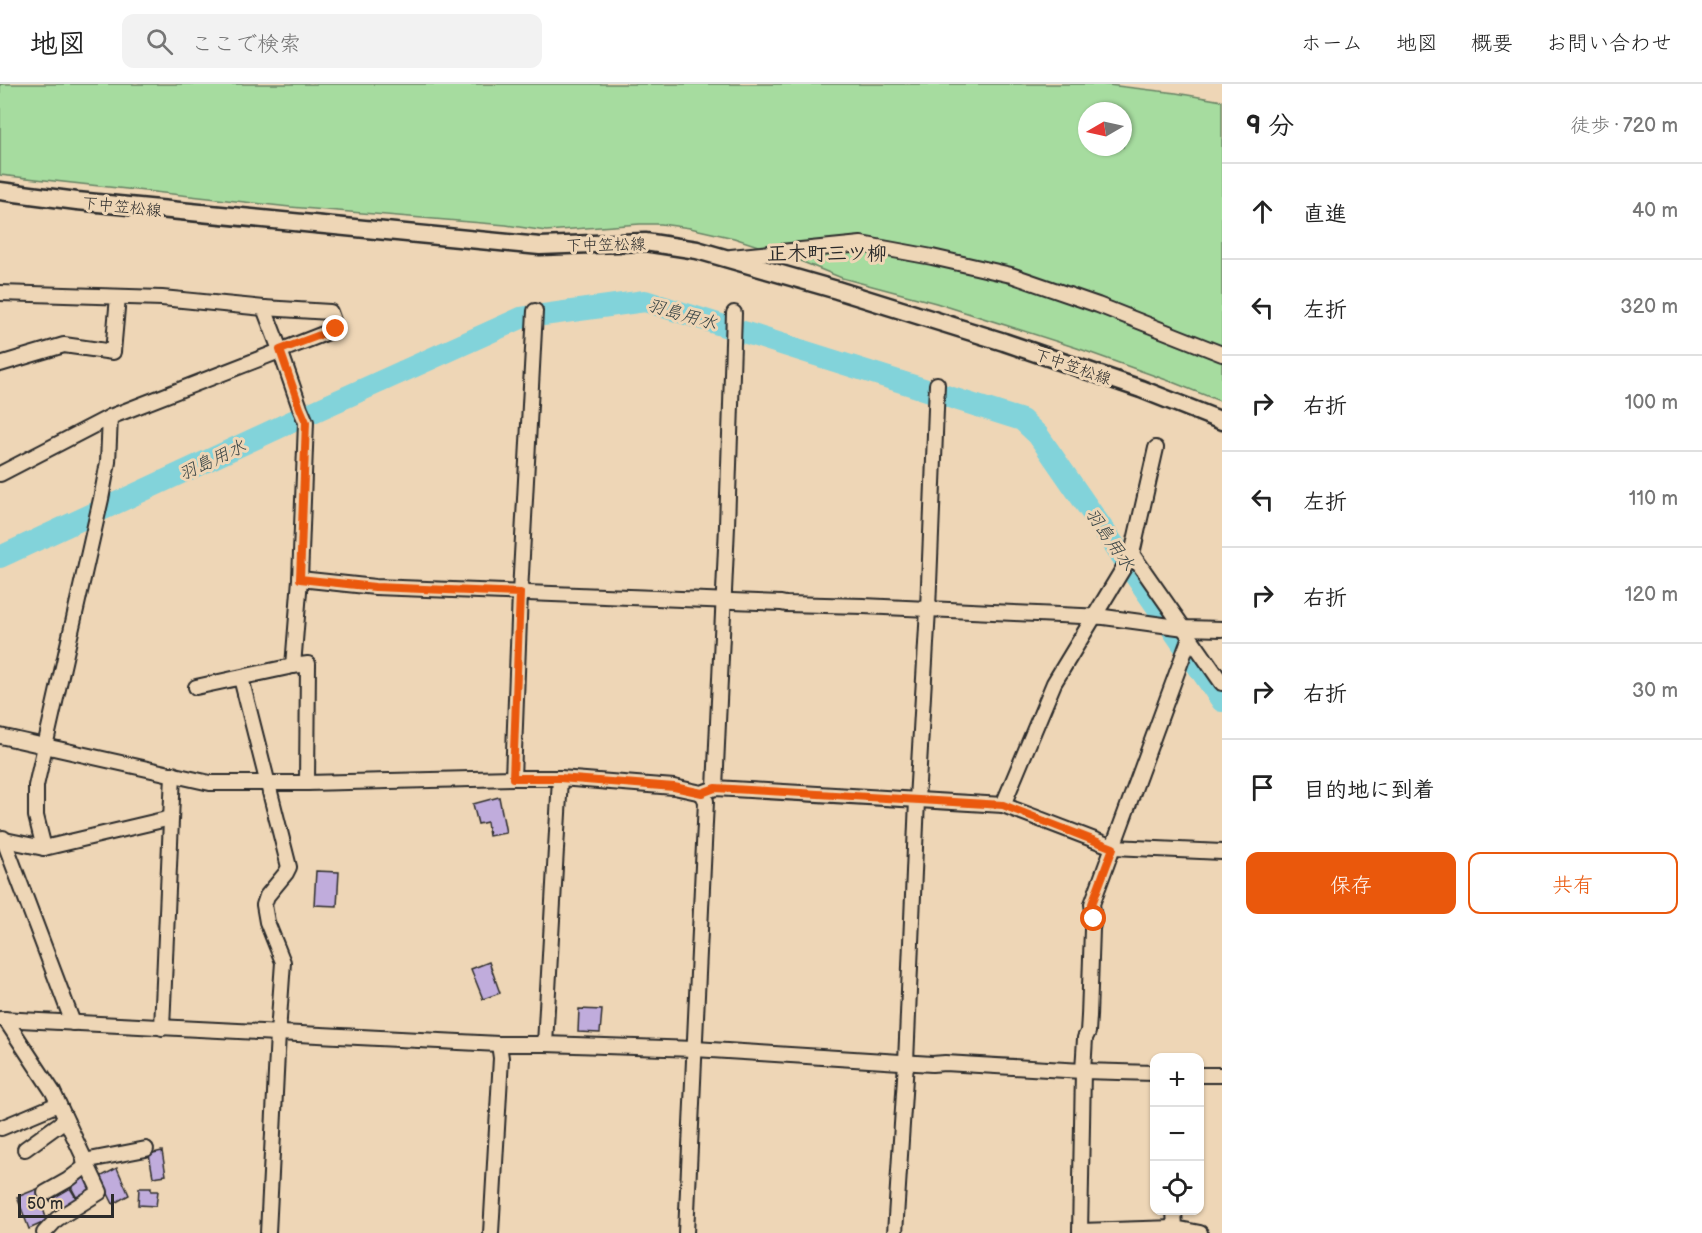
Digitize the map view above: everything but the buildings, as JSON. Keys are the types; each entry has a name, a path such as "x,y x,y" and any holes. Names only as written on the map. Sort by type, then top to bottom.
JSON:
{"main road":[{"name":"下中笠松線","path":"0,191 77,201 540,246 645,242 697,250 837,290 1004,342 1222,421"}],"street":[{"path":"726,258 861,244 932,257 1011,275 1098,305 1222,354"},
{"path":"0,293 162,298 330,312 336,329 110,417 0,474"},
{"path":"0,364 64,345 113,352 118,297"},
{"path":"264,308 306,422 300,579 293,666"},
{"path":"513,778 535,311"},
{"path":"686,1233 706,801 723,601 734,313"},
{"path":"895,1233 906,1062 937,384"},
{"path":"44,848 36,816 36,786 101,499 108,462 110,417"},
{"path":"1003,805 1054,683 1131,555 1156,448"},
{"path":"1131,555 1222,683"},
{"path":"300,579 375,587 1093,617 1160,625 1187,633 1222,629"},
{"path":"1187,633 1185,654 1092,904 1094,919 1089,1016 1083,1071 1080,1232 1175,1228 1200,1233"},
{"path":"196,687 308,664 307,783"},
{"path":"241,678 289,867 267,896 264,905 267,922 284,962 278,1033 268,1233"},
{"path":"0,736 210,783 268,784 560,778 708,790 1003,805 1113,848 1222,852"},
{"path":"162,1028 173,774"},
{"path":"545,1044 560,778"},
{"path":"2,838 44,848 171,818"},
{"path":"2,838 73,1023"},
{"path":"2,1019 499,1044 695,1049 906,1062 1150,1073"},
{"path":"2,1019 52,1092 100,1192 57,1219 44,1233"},
{"path":"491,1233 501,1058 499,1044"},
{"path":"1204,1075 1222,1075"},
{"path":"1,1128 58,1104"},
{"path":"25,1149 65,1120"},
{"path":"45,1193 68,1180 85,1164 146,1149"},
{"path":"1174,1215 1175,1228"}],"green space":[{"path":"0,84 1100,84 1222,101 1222,402 1077,348 936,303 842,278 788,256 734,238 690,228 640,224 546,231 506,225 290,207 0,175"}],"waterway":[{"name":"羽島用水","path":"0,557 521,318 645,301 1022,420 1038,435 1222,701"}],"district":[{"name":"正木町三ツ柳","path":"827,253"}],"route":[{"path":"336,329 280,350 306,422 300,579 375,587 520,593 513,778 560,778 674,787 702,793 715,788 1003,805 1113,848 1092,904 1094,919"}]}
